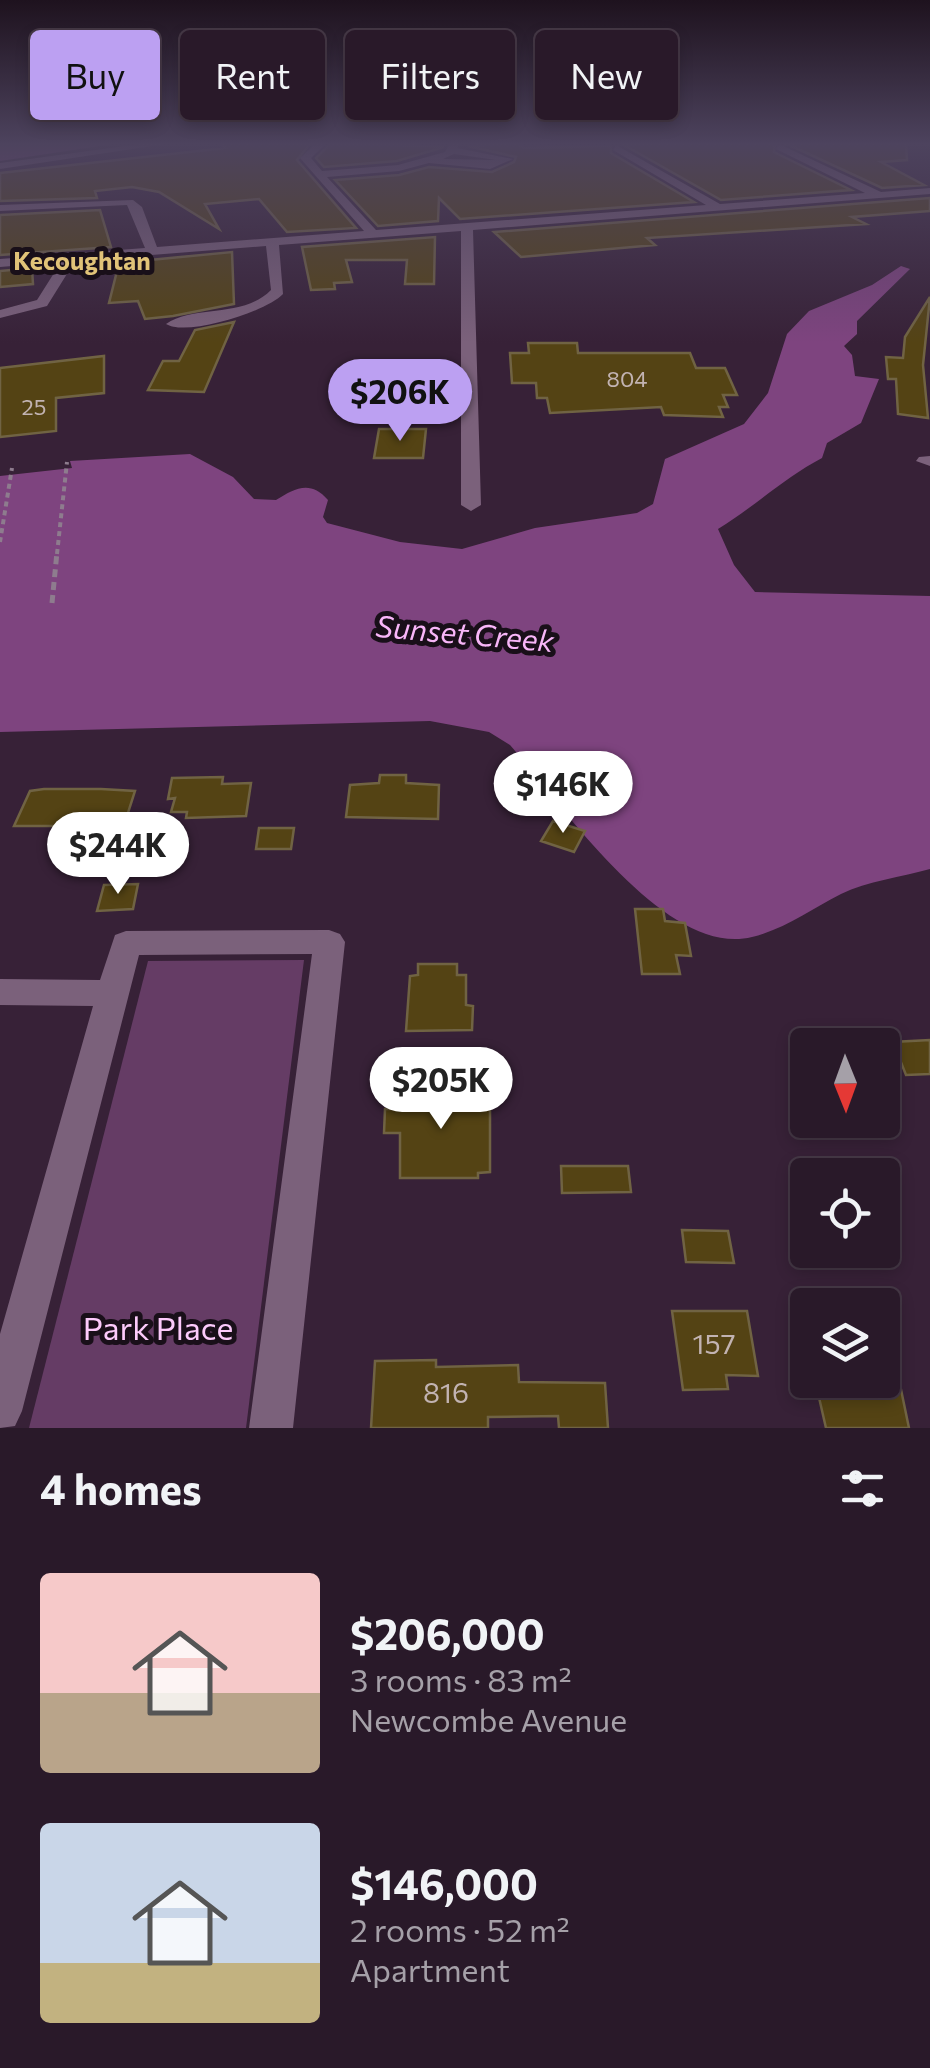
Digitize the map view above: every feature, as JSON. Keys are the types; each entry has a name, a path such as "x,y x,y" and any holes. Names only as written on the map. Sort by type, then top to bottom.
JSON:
{"street":[{"path":"137,210 152,250"},
{"path":"351,210 372,234"},
{"path":"0,263 697,210"},
{"path":"467,227 471,505"},
{"path":"173,324 257,306 278,292 272,242"},
{"path":"0,314 42,303 70,258"},
{"path":"0,1411 126,943 329,942 271,1428"},
{"path":"0,992 112,993"}],"path":[{"path":"52,603 67,462"},
{"path":"0,542 12,468"}],"green space":[{"name":"Park Place","path":"304,960 246,1428 29,1428 148,961"}],"water":[{"name":"Sunset Creek","path":"901,266 910,269 857,321 857,334 844,346 852,355 855,376 879,379 861,423 827,443 822,458 718,529 734,565 755,592 930,596 930,869 851,890 787,924 752,937 719,937 685,924 650,901 586,837 510,745 489,732 430,721 0,732 0,476 72,468 70,461 190,454 233,477 254,499 276,500 308,488 328,500 323,517 327,523 400,542 462,549 535,528 637,513 653,504 665,459 744,424 768,393 787,334 809,311 872,285"}],"building":[{"path":"100,210 111,247 0,255 0,215"},
{"path":"188,210 208,210 219,229"},
{"path":"268,210 340,210 356,228 287,232"},
{"path":"363,210 438,210 438,221 378,226"},
{"path":"451,210 589,210 460,219"},
{"path":"781,210 930,210 852,217 866,224 647,238 655,245 521,257 494,232"},
{"path":"435,237 434,284 405,284 407,260 346,260 352,282 334,283 335,289 311,290 302,247"},
{"path":"232,252 234,304 173,316 145,319 138,301 109,303 117,271 91,274 91,264 116,262 117,268 119,263"},
{"path":"32,268 33,284 0,287 0,271"},
{"path":"930,297 923,365 928,418 898,414 896,379 888,379 886,357 903,358 905,337"},
{"path":"234,322 204,392 148,390 163,361 179,361 195,330"},
{"path":"528,343 577,343 578,353 690,353 696,368 725,368 737,395 723,395 728,407 719,407 723,417 664,415 661,407 550,413 547,398 537,398 536,383 512,383 510,353 529,353"},
{"path":"104,356 104,393 56,398 56,431 0,437 0,368"},
{"path":"379,429 426,429 423,458 374,458"},
{"path":"380,775 406,775 406,783 439,785 438,819 346,817 350,785 379,783"},
{"path":"223,777 222,784 251,783 246,816 186,818 187,812 171,812 175,798 168,799 172,778"},
{"path":"30,791 135,791 127,816 102,816 99,826 14,826"},
{"path":"553,821 585,831 574,852 541,841"},
{"path":"259,828 294,828 291,849 256,849"},
{"path":"138,884 133,909 97,911 104,885"},
{"path":"635,909 663,909 665,921 685,923 691,956 676,955 680,974 642,974"},
{"path":"418,964 457,964 457,975 466,975 466,1005 473,1006 472,1030 406,1031 410,976 418,975"},
{"path":"930,1040 930,1074 906,1075 900,1060 900,1042"},
{"path":"409,1079 448,1080 448,1089 476,1089 479,1108 490,1107 490,1172 478,1173 478,1178 400,1178 400,1133 384,1133 385,1109 402,1109"},
{"path":"561,1166 628,1166 631,1192 562,1193"},
{"path":"682,1230 728,1231 734,1263 686,1262"},
{"path":"672,1311 747,1311 758,1376 726,1375 728,1389 683,1390"},
{"path":"436,1360 436,1367 518,1365 519,1382 605,1383 608,1428 559,1428 558,1416 488,1417 488,1428 371,1428 375,1361"},
{"path":"900,1385 909,1428 826,1428 819,1398 900,1398"}],"district":[{"name":"Kecoughtan","path":"82,260"}]}
